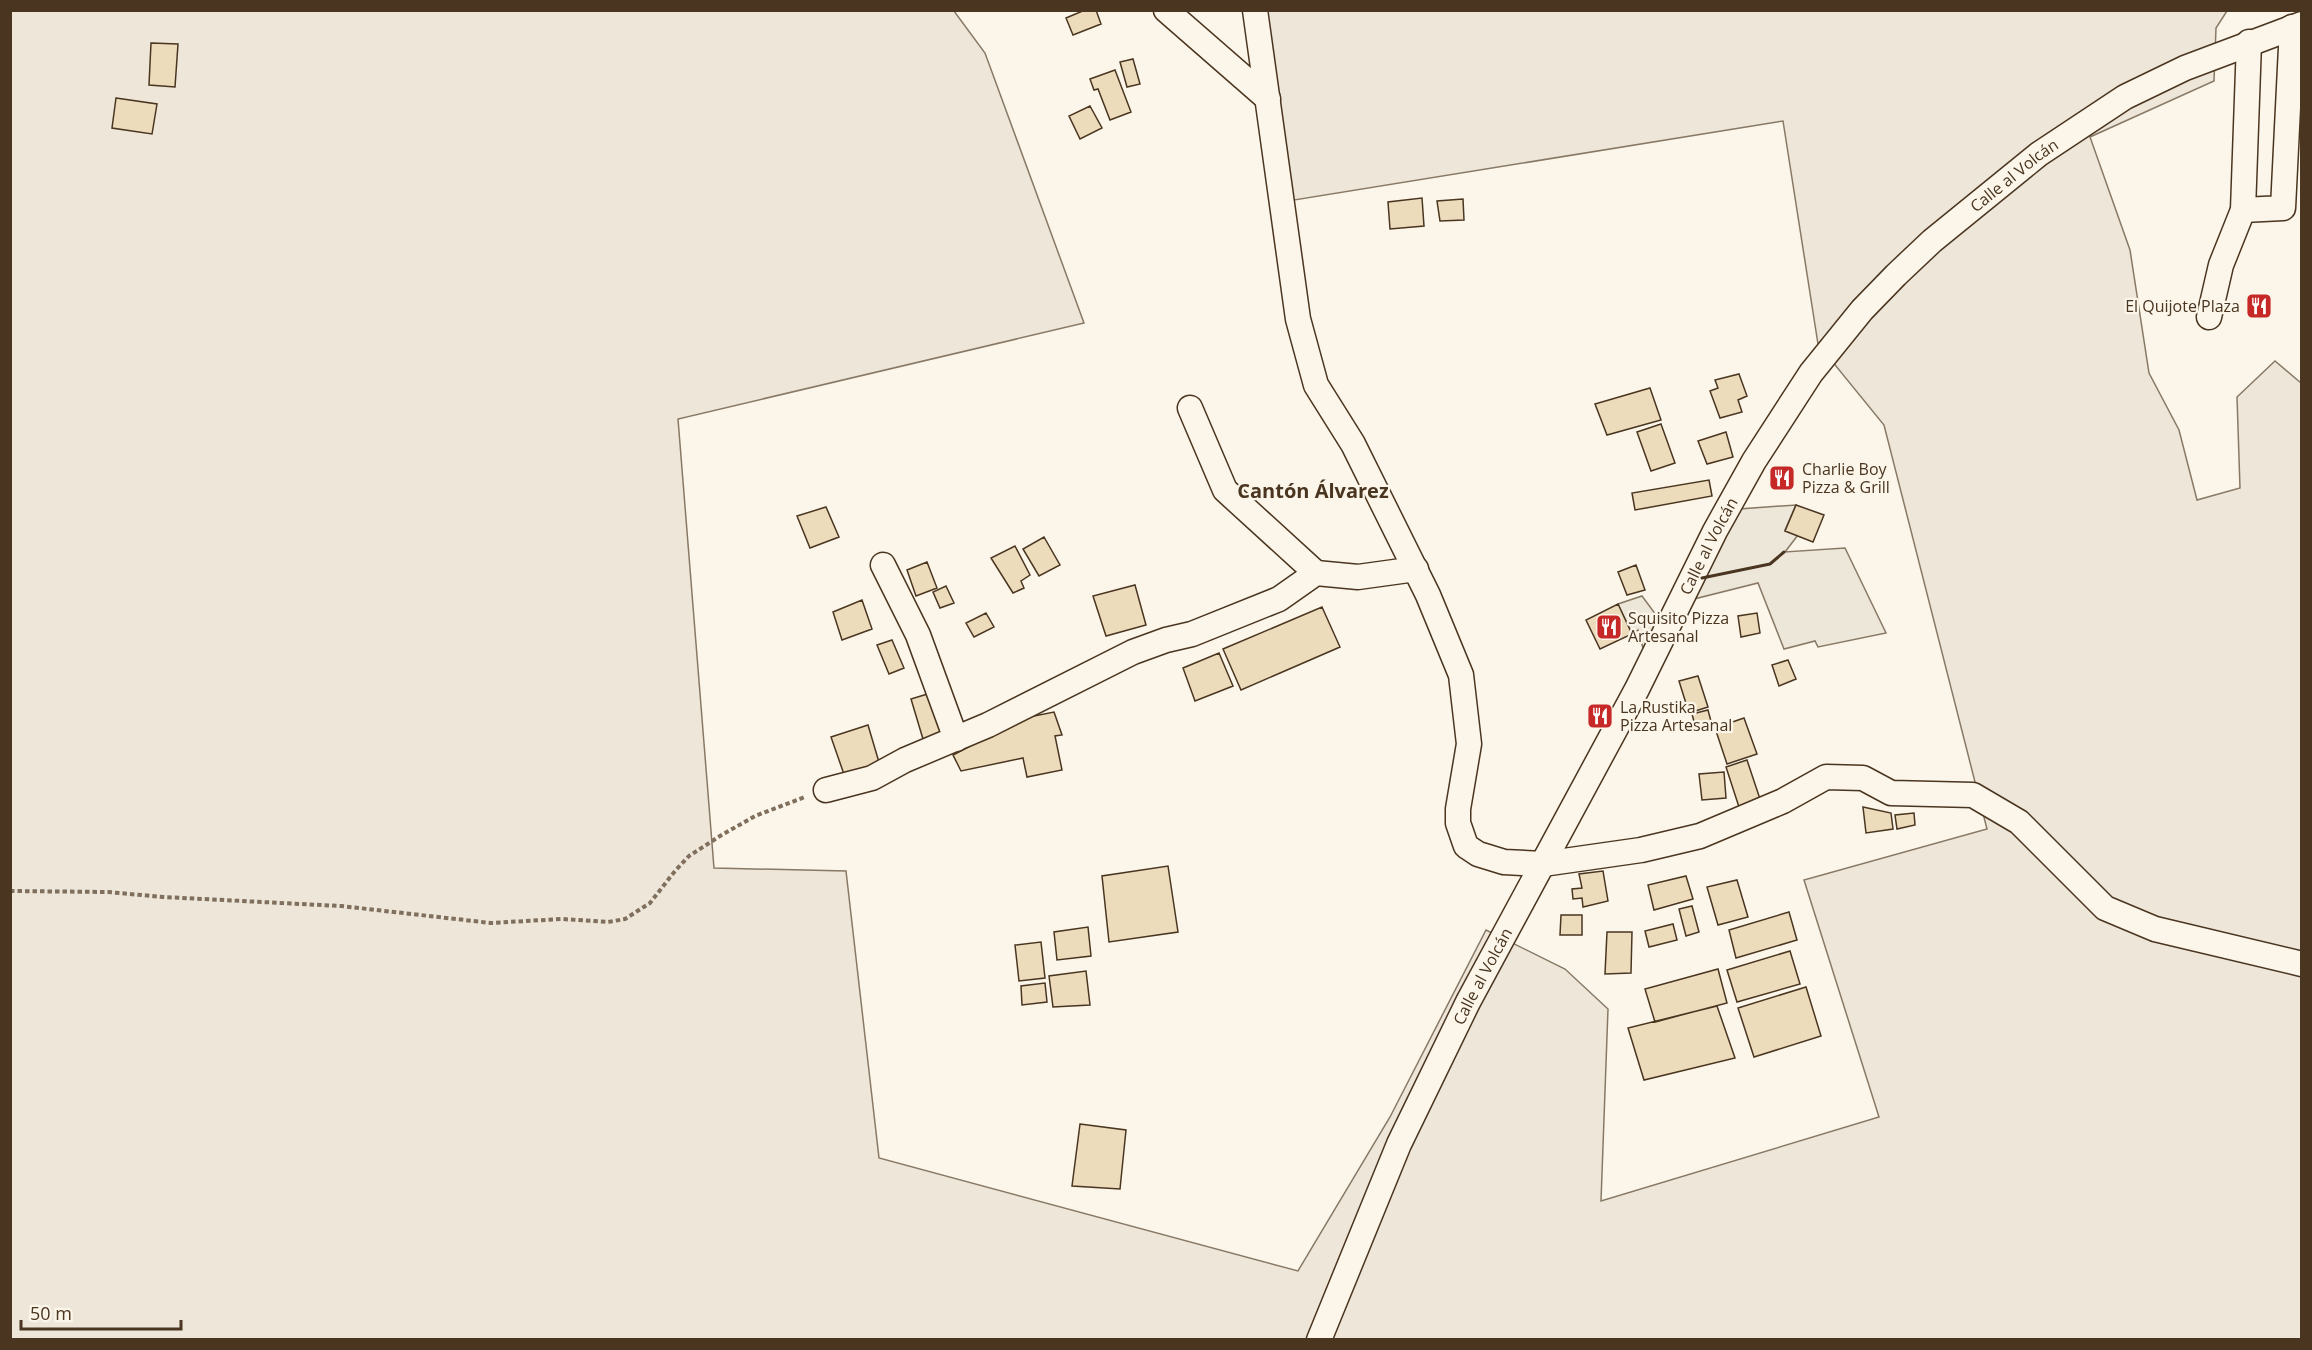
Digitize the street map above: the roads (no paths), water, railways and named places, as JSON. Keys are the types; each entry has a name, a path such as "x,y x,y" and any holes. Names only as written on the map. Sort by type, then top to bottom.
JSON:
{"street":[{"path":"1166,10 1268,99"},
{"path":"1255,10 1298,319 1309,365 1316,385 1353,444 1416,569 1461,675 1469,744 1458,808 1458,823 1466,846 1493,860 1543,864 1641,850 1700,836 1783,801 1826,777 1863,778 1890,793 1973,795 2019,822 2105,908 2155,929 2301,964"},
{"path":"2243,210 2283,208 2289,23"},
{"name":"Calle al Volcán","path":"1319,1340 1399,1144 1468,1002 1690,592 1754,461 1811,373 1862,310 1896,274 1969,210 2039,154 2125,97 2289,23"},
{"path":"2209,317 2221,265 2243,210 2249,42"},
{"path":"1190,408 1226,490 1316,573 1358,577 1416,569"},
{"path":"883,565 918,634 956,739"},
{"path":"826,790 872,778 905,760 1031,704 1133,652 1166,639 1192,634 1279,599 1316,573"}],"place":[{"name":"El Quijote Plaza","path":"2259,306"},
{"name":"Charlie Boy Pizza & Grill","path":"1782,478"},
{"name":"Squisito Pizza Artesanal","path":"1609,627"},
{"name":"La Rustika Pizza Artesanal","path":"1600,716"}],"district":[{"name":"Cantón Álvarez","path":"1313,490"}]}
